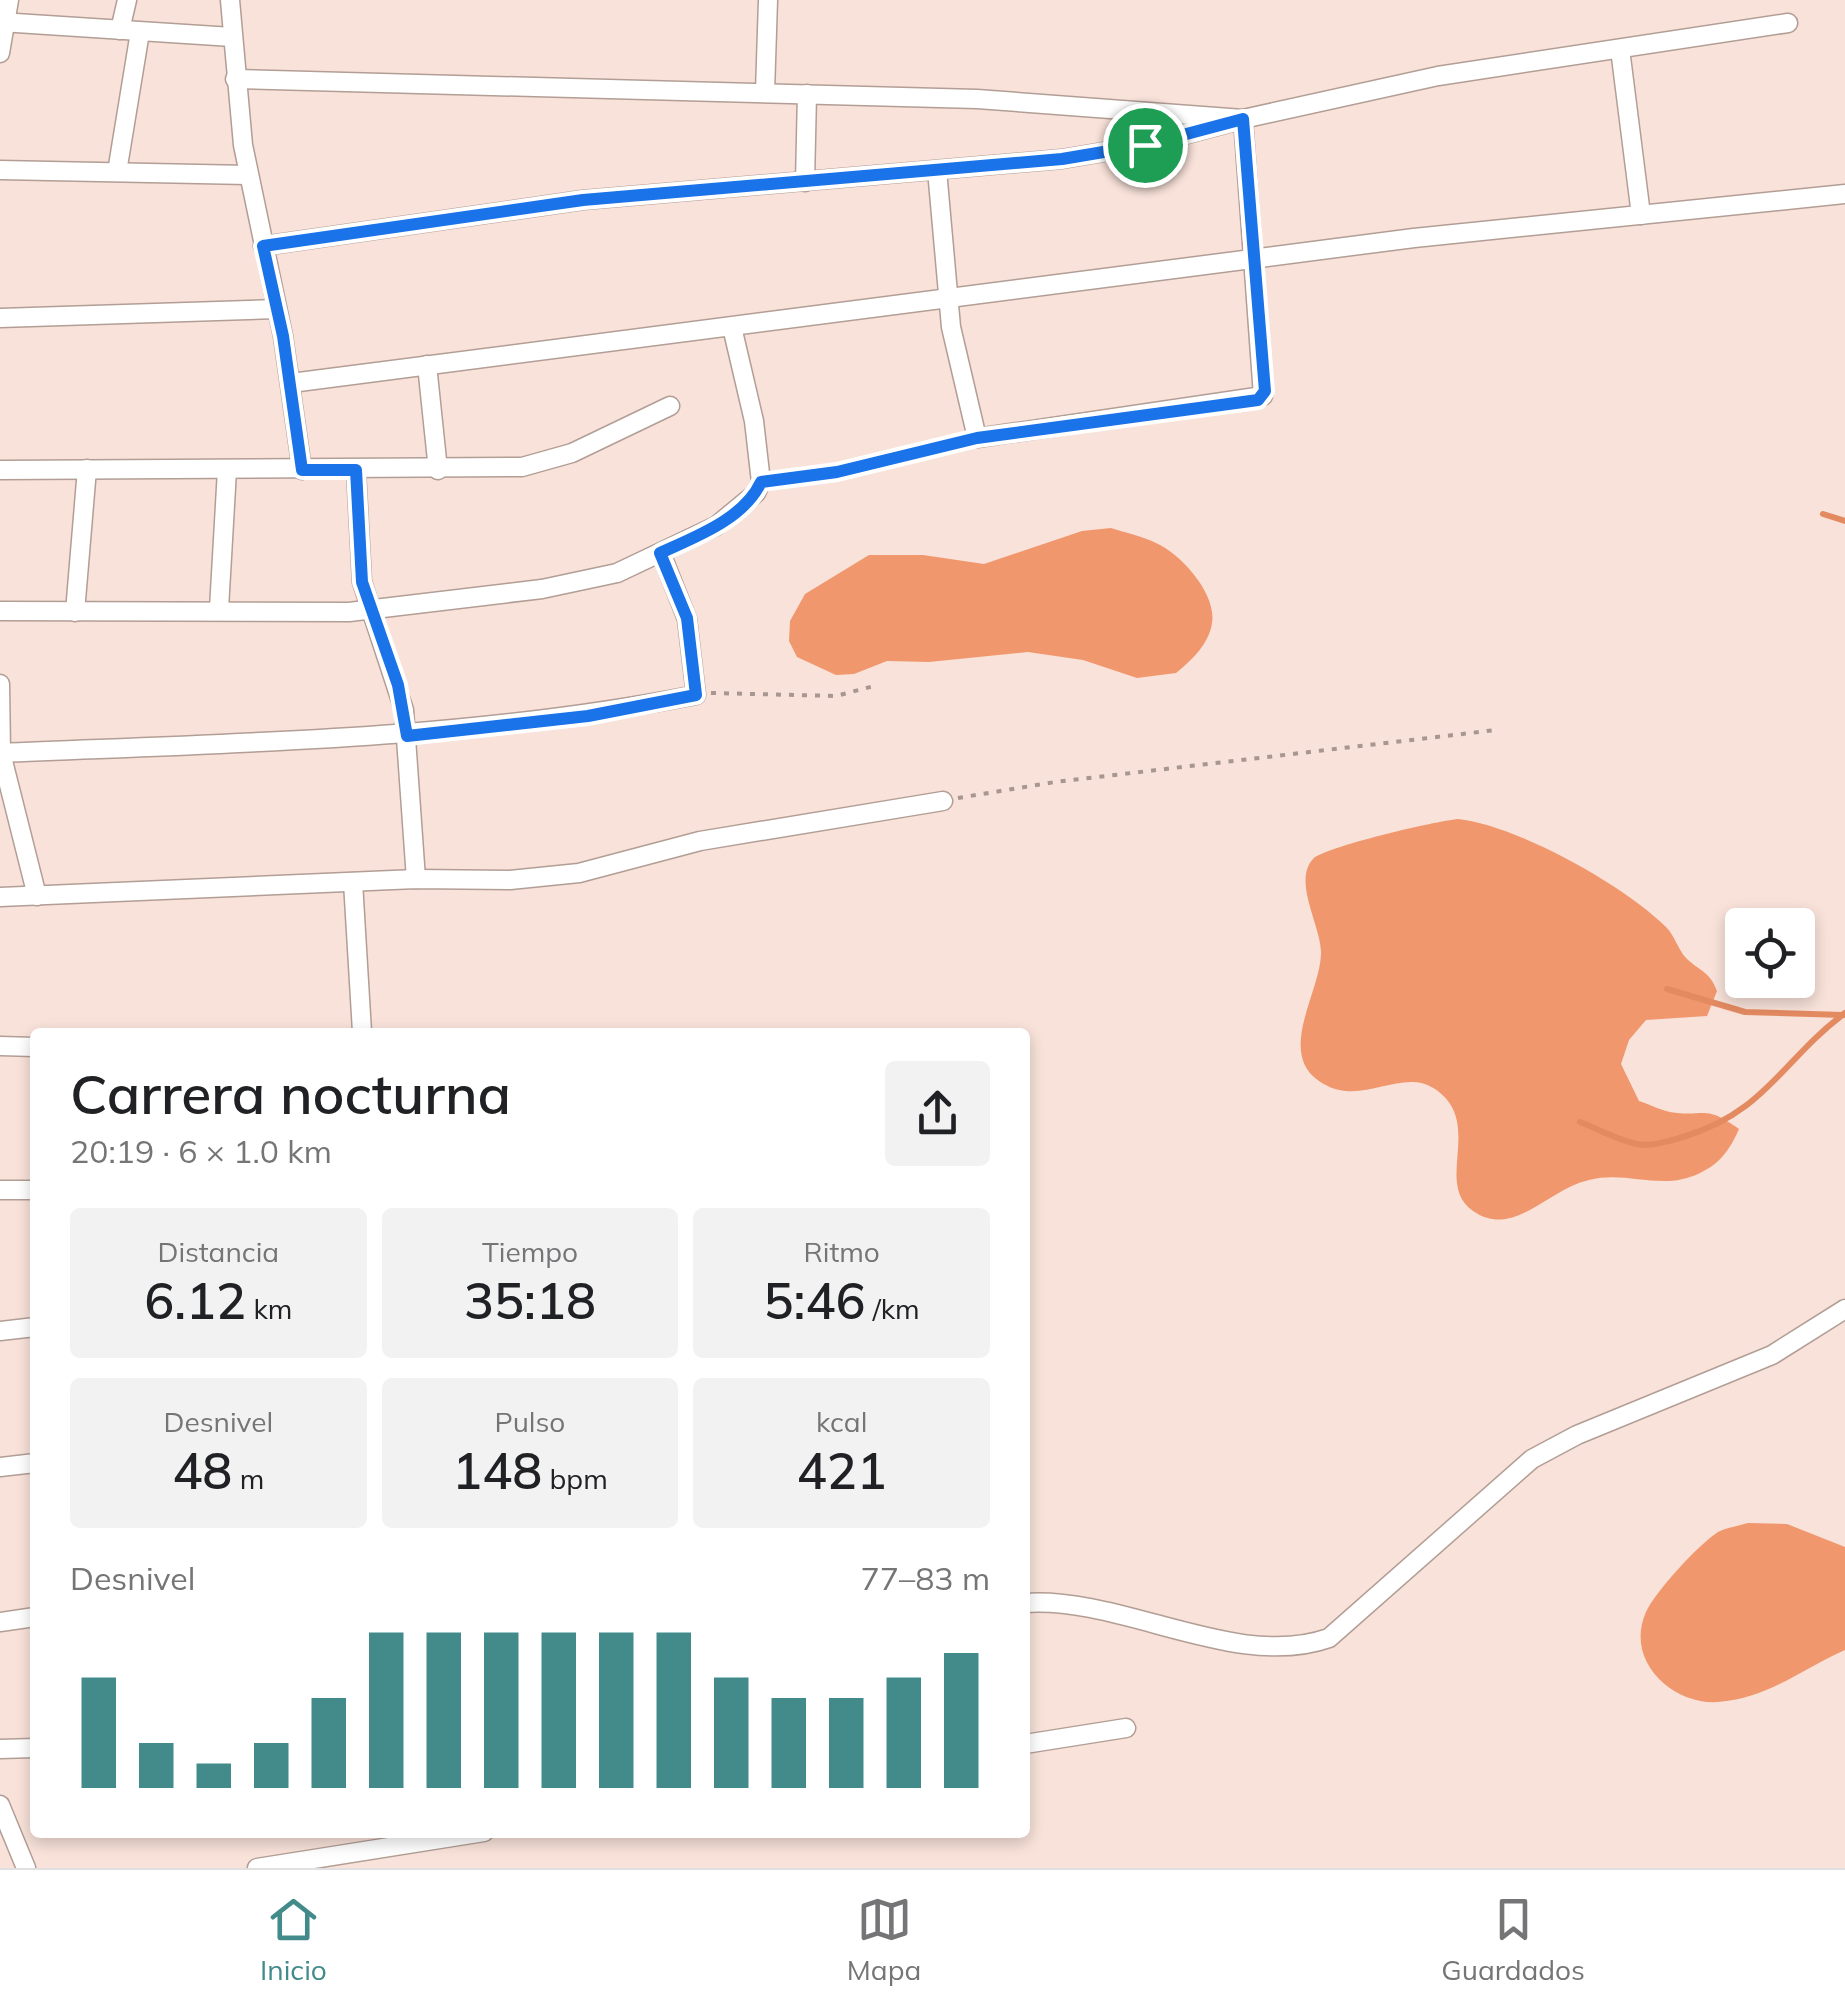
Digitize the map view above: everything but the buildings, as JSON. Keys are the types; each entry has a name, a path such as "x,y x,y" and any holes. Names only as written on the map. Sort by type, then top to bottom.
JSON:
{"street":[{"path":"0,52 2,22 9,0"},
{"path":"120,30 127,0"},
{"path":"230,0 235,79 248,176 277,309 302,470"},
{"path":"766,92 768,0"},
{"path":"2,22 232,37"},
{"path":"263,246 583,200 1062,159 1145,145 1438,76 1788,22"},
{"path":"117,172 140,32"},
{"path":"1620,49 1641,214"},
{"path":"235,79 1075,104 1243,119"},
{"path":"805,182 807,94"},
{"path":"936,170 958,367 977,438 1258,400 1265,391 1243,119"},
{"path":"0,170 248,176"},
{"path":"290,383 1254,258 1845,194"},
{"path":"0,318 277,309"},
{"path":"0,611 370,610 592,581 716,526 756,493 761,482 754,421 732,327"},
{"path":"427,365 438,470"},
{"path":"0,470 485,470 548,462 670,406"},
{"path":"75,612 86,469"},
{"path":"219,609 227,470"},
{"path":"356,470 359,563 370,610 398,685 407,736 416,880"},
{"path":"0,753 407,736 588,716 696,695 687,618 660,553"},
{"path":"0,684 0,753 37,896"},
{"path":"0,897 353,882 510,880 579,874 700,841 943,801"},
{"path":"353,882 362,1028"},
{"path":"0,1046 30,1046"},
{"path":"0,1190 30,1190"},
{"path":"1030,1604 1068,1604 1282,1647 1308,1646 1329,1638 1532,1459 1577,1435 1772,1355 1845,1309"},
{"path":"0,1331 30,1328"},
{"path":"0,1466 30,1464"},
{"path":"0,1622 30,1618"},
{"path":"1030,1743 1126,1728"},
{"path":"0,1749 30,1748"},
{"path":"0,1805 26,1868"},
{"path":"257,1868 436,1838"}],"path":[{"path":"761,482 837,472 977,438"},
{"path":"696,695 747,691 836,696 874,686"},
{"path":"943,801 1055,782 1496,730"}],"shaded area":[{"path":"1111,528 1166,548 1195,576 1209,600 1212,623 1207,638 1176,673 1137,678 1083,660 1028,652 929,662 887,661 854,674 836,675 797,657 789,641 790,621 805,594 869,555 923,555 984,564 1082,531"},
{"path":"1458,819 1509,832 1624,893 1666,927 1684,955 1711,980 1717,991 1707,1016 1646,1020 1629,1040 1621,1064 1639,1101 1670,1112 1711,1114 1739,1129 1714,1165 1672,1181 1617,1177 1589,1180 1516,1216 1488,1218 1473,1211 1462,1199 1457,1185 1456,1118 1449,1103 1435,1089 1408,1082 1364,1090 1334,1089 1307,1069 1301,1054 1301,1038 1321,954 1307,892 1307,869 1313,859 1405,829"},
{"path":"1748,1523 1787,1524 1845,1547 1845,1650 1784,1682 1736,1700 1701,1701 1685,1696 1670,1688 1647,1663 1641,1630 1646,1612 1668,1581 1710,1538"}],"waterway":[{"path":"1823,514 1845,521"},
{"path":"1667,989 1745,1012 1843,1015"},
{"path":"1580,1122 1642,1145 1672,1140 1711,1126 1754,1099 1845,1013"}],"route":[{"path":"1243,119 1265,391 1258,400 977,438 798,480 761,482 756,493 716,526 660,553 687,618 696,695 588,716 407,736 398,685 362,582 356,470 302,470 283,336 263,246 583,200 1062,159 1145,145 1243,119"}]}
